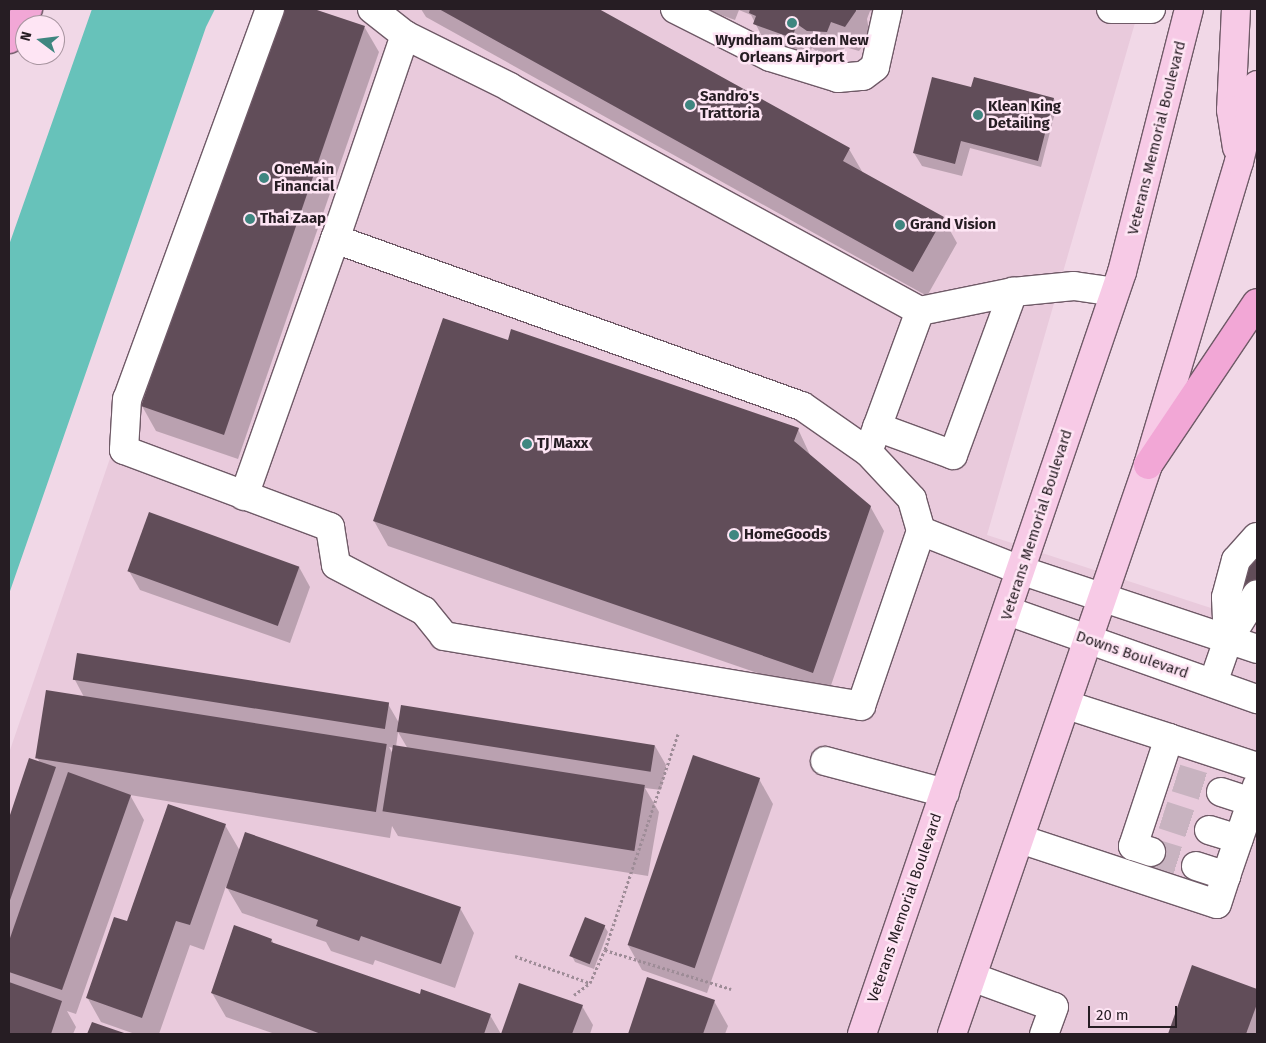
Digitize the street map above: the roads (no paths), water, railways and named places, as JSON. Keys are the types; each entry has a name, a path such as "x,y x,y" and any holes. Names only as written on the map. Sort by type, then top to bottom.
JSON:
{"highway":[{"path":"9,39 28,9"},
{"path":"1148,465 1257,303"}],"main road":[{"name":"Veterans Memorial Boulevard","path":"862,1034 1008,611 1020,570 1115,292 1178,62 1189,9"},
{"path":"1236,9 1231,110 1239,162"},
{"path":"952,1034 1090,640 1148,465 1239,162 1257,85"}],"street":[{"path":"270,9 127,399 124,450 330,527 336,565 424,611 444,636 861,706 921,531 912,498 868,452 802,406 335,239"},
{"path":"372,9 405,35 510,87 920,311 1013,292 1074,286 1115,292"},
{"path":"675,9 770,57 838,78 863,76 875,66 888,9"},
{"path":"1111,9 1151,9"},
{"path":"244,496 405,35"},
{"path":"877,427 953,455 1013,292"},
{"path":"868,452 920,311"},
{"path":"921,531 1020,570 1257,649"},
{"path":"1228,640 1226,597 1236,560 1257,537"},
{"path":"1213,683 1228,640 1257,594"},
{"name":"Downs Boulevard","path":"1008,611 1257,699"},
{"path":"1067,704 1257,767"},
{"path":"1124,873 1142,849 1167,775 1168,738"},
{"path":"825,761 945,793"},
{"path":"1020,839 1217,904 1254,794 1221,792"},
{"path":"1209,830 1239,839"},
{"path":"1196,866 1226,876"},
{"path":"972,977 1054,1007 1044,1034"}],"tunnel":[{"path":"1176,778 1221,792"},
{"path":"1163,815 1209,830"},
{"path":"1151,852 1196,866"}],"place":[{"name":"Wyndham Garden New Orleans Airport","path":"792,23"},
{"name":"Sandro's Trattoria","path":"690,105"},
{"name":"Klean King Detailing","path":"978,115"},
{"name":"OneMain Financial","path":"264,178"},
{"name":"Thai Zaap","path":"250,219"},
{"name":"Grand Vision","path":"900,225"},
{"name":"TJ Maxx","path":"527,444"},
{"name":"HomeGoods","path":"734,535"}]}
